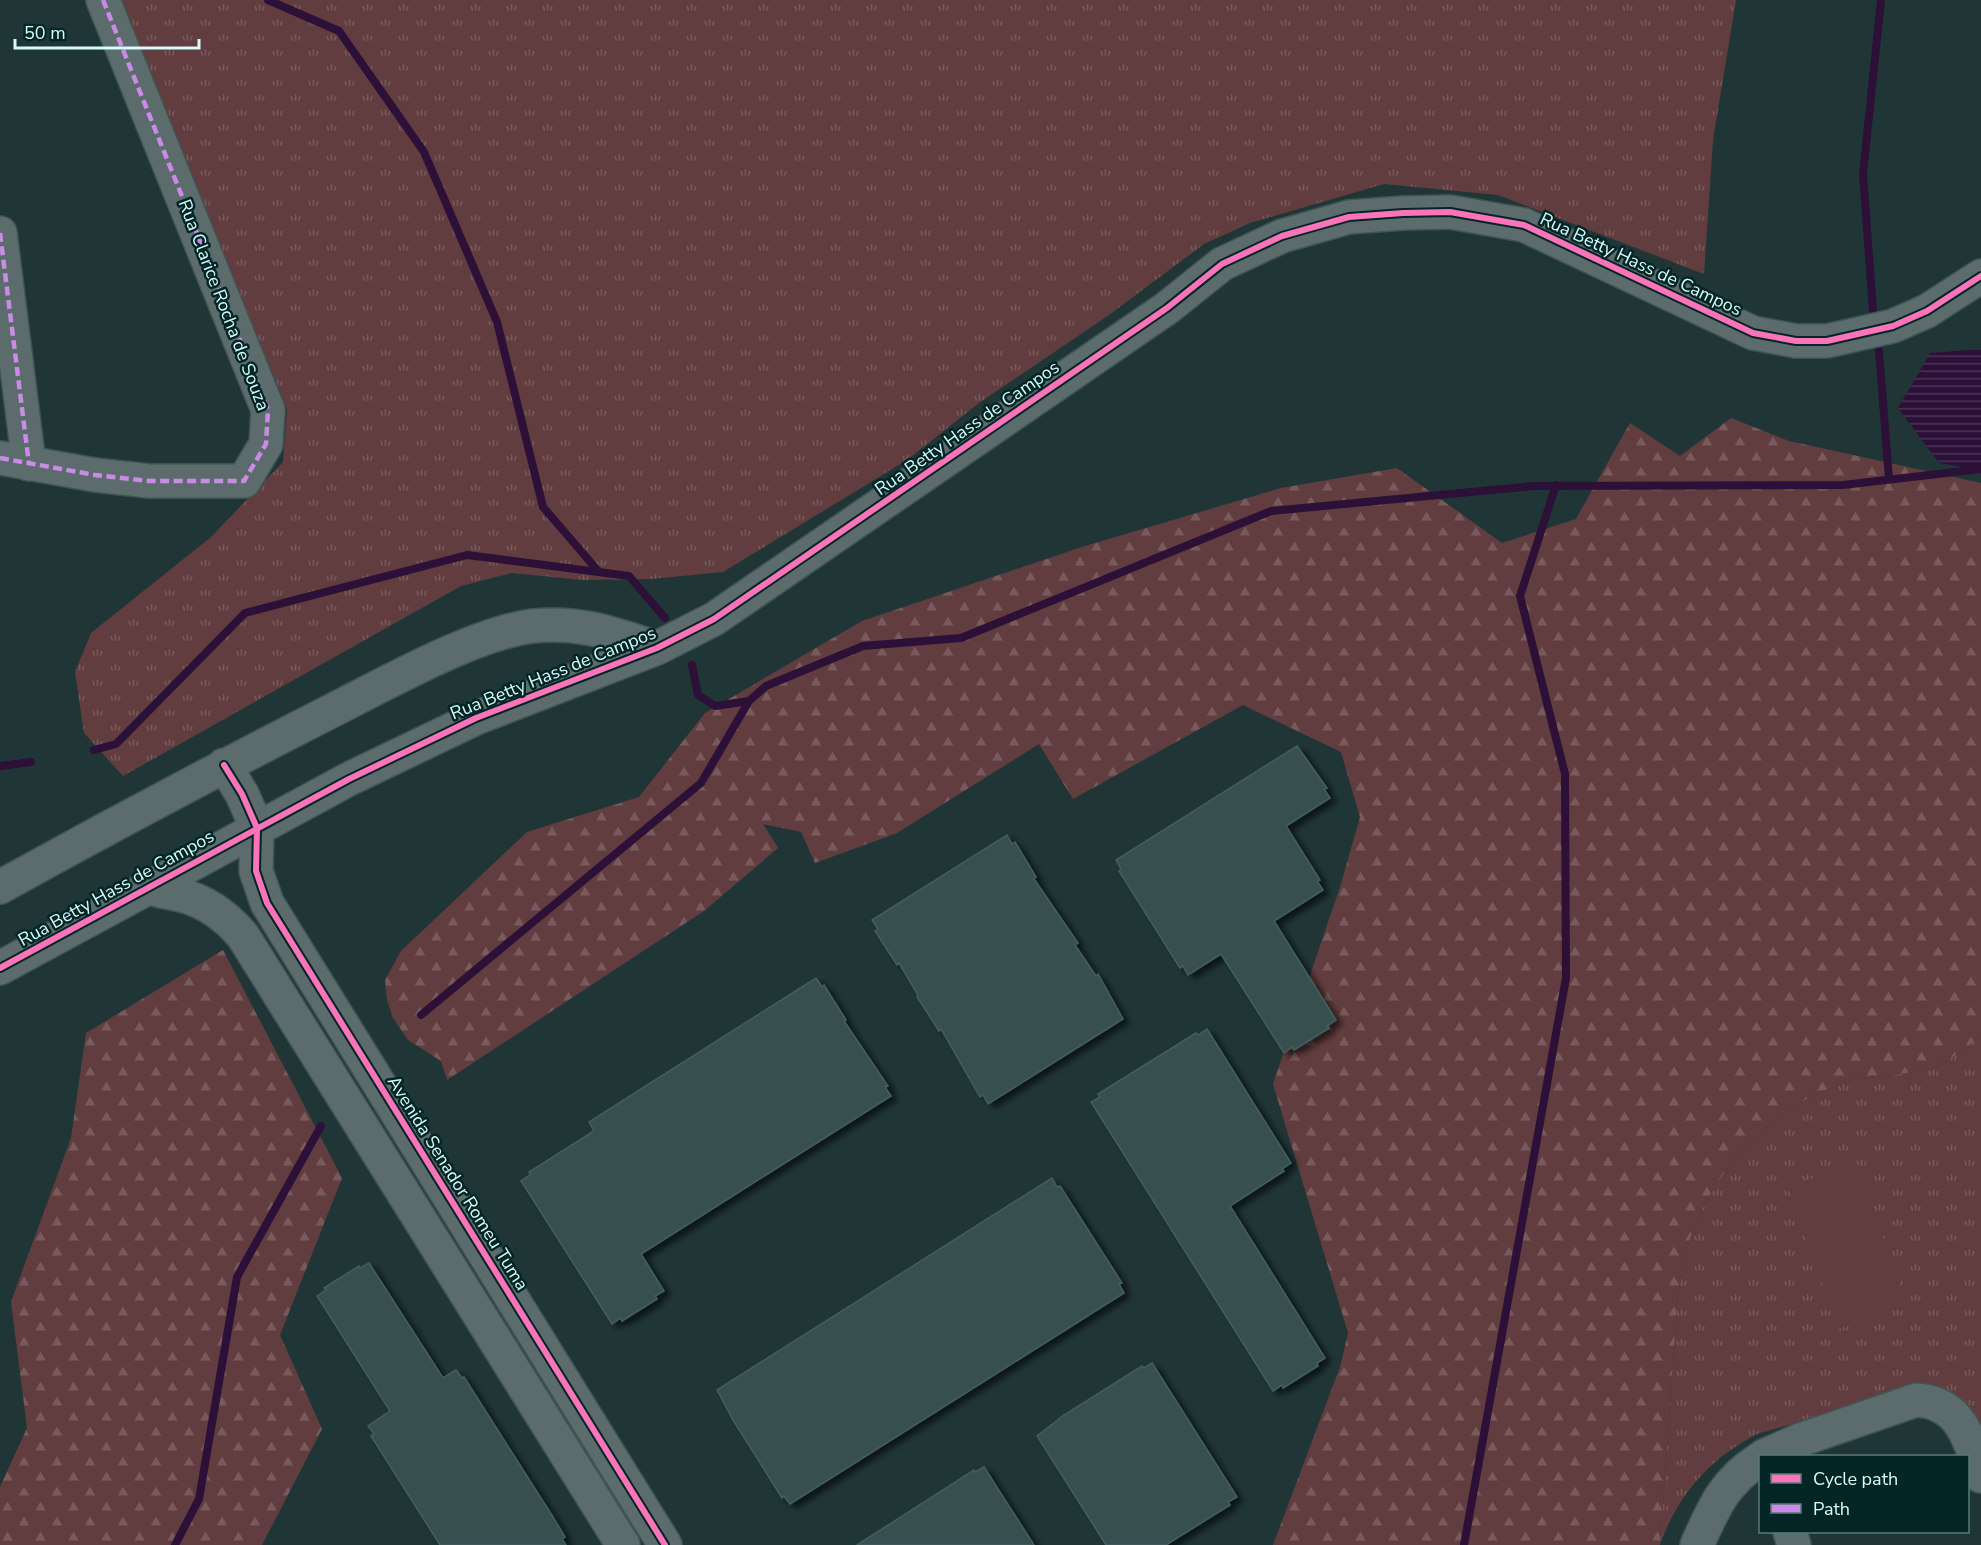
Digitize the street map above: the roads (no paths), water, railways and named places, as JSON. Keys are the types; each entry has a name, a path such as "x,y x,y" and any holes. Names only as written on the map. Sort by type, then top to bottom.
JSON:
{"street":[{"name":"Rua Clarice Rocha de Souza","path":"15,461 149,481 244,481 266,444 268,410 103,0"},
{"name":"Rua Betty Hass de Campos","path":"0,968 257,828 476,718 657,648 714,619 1167,308 1222,264 1282,236 1349,217 1450,212 1524,225 1753,333 1796,341 1827,341 1893,326 1927,311 1981,276"},
{"path":"0,233 15,461"},
{"name":"Rua Betty Hass de Campos","path":"0,887 224,765 380,686 476,642 532,626 588,626 657,648"},
{"path":"224,765 242,794 257,828"},
{"name":"Avenida Senador Romeu Tuma","path":"257,828 256,872 267,903 665,1545"},
{"path":"148,887 161,893 198,901 230,921 243,936 623,1545"},
{"path":"1771,1455 1800,1440 1916,1400 1934,1403 1949,1410 1966,1430 1981,1476"},
{"path":"1697,1545 1717,1499 1731,1482 1759,1462"}],"waterway":[{"path":"268,0 339,31 424,152 497,322 543,507 599,572"},
{"path":"1873,311 1863,174 1881,0"},
{"path":"1879,351 1889,479"},
{"path":"692,665 698,695 715,706 749,701 766,686 863,646 961,638 1271,511 1533,486 1843,485 1981,469"},
{"path":"1464,1545 1566,978 1565,774 1520,596 1556,485"},
{"path":"94,750 116,744 245,613 467,555 629,576 665,618"},
{"path":"421,1015 701,783 749,701"},
{"path":"0,766 31,762"},
{"path":"175,1545 199,1499 237,1277 321,1126"}]}
